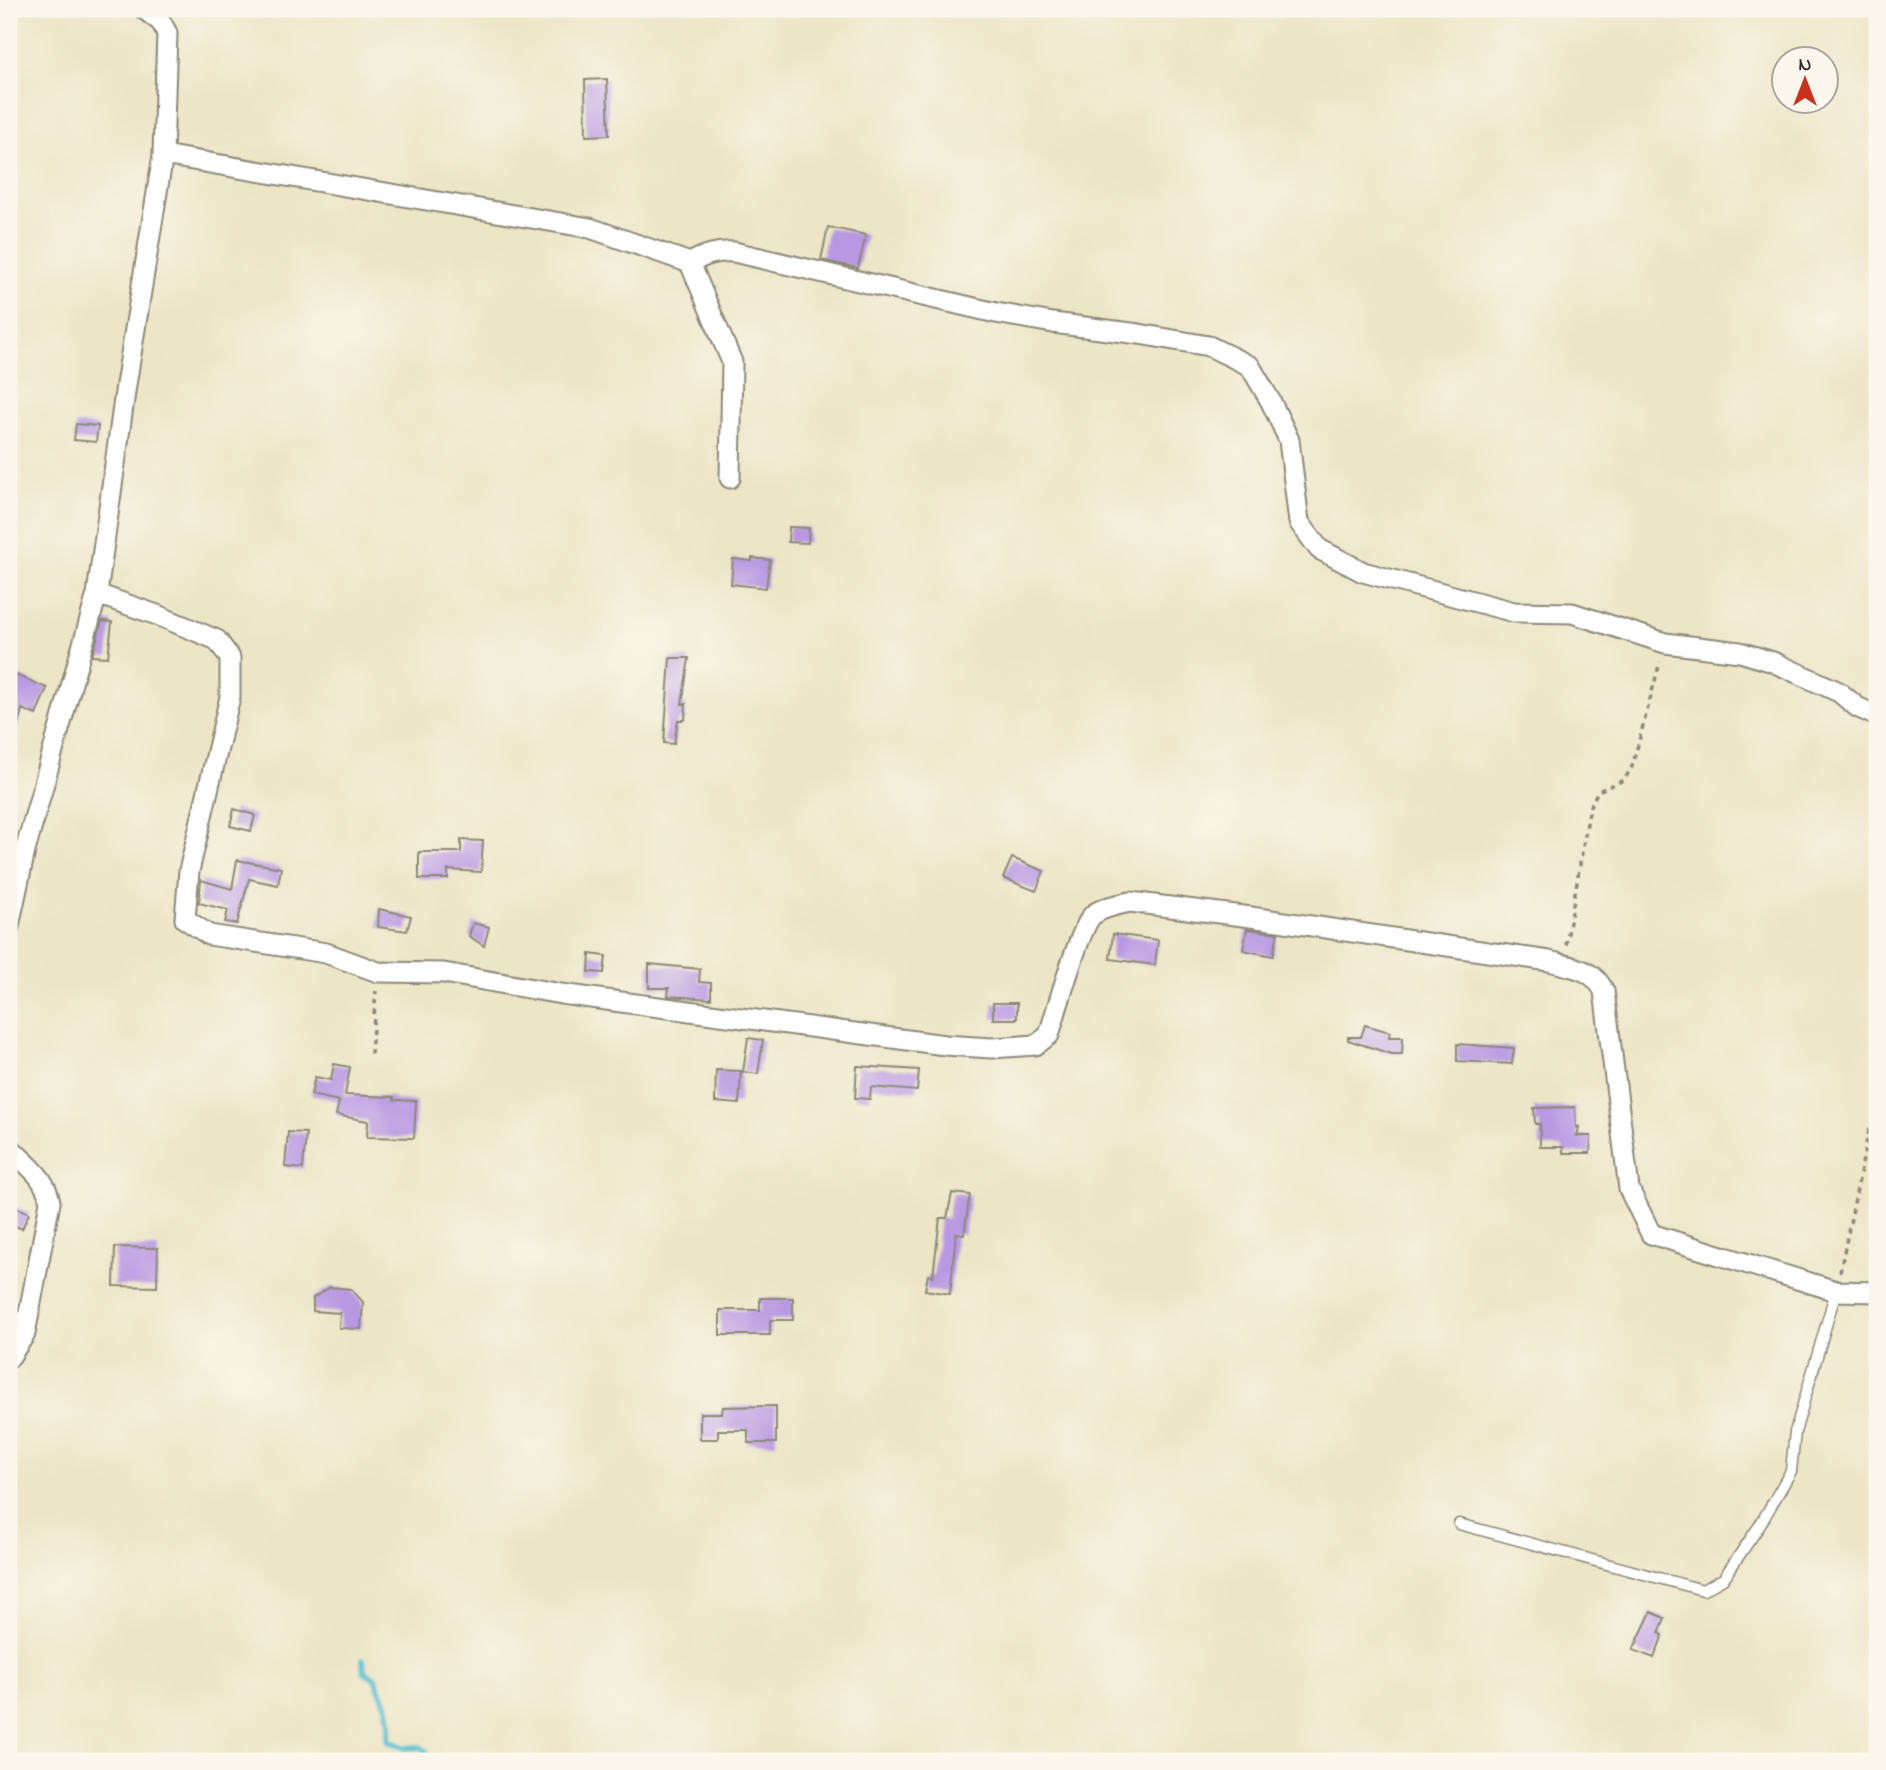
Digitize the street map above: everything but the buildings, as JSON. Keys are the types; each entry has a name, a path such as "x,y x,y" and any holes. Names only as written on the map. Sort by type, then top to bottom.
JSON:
{"street":[{"path":"9,926 24,850 97,594 126,385 163,155 167,33 161,22 144,9"},
{"path":"163,155 590,228 690,263 708,254 734,252 996,313 1209,346 1250,366 1271,402 1289,440 1299,522 1320,549 1363,572 1514,612 1572,613 1665,643 1740,652 1773,662 1839,692 1857,707 1877,716"},
{"path":"690,263 732,362 730,478"},
{"path":"97,594 157,614 216,640 229,658 230,696 190,871 185,919 209,935 326,953 378,972 444,973 637,1005 945,1045 991,1048 1036,1045 1049,1035 1080,936 1092,915 1110,906 1129,902 1251,917 1562,965 1586,972 1598,979 1604,991 1629,1189 1651,1234 1836,1291 1877,1292"},
{"path":"9,1147 39,1175 48,1189 50,1202 25,1334 9,1358"}],"lane":[{"path":"1458,1524 1703,1590 1723,1579 1760,1525 1791,1471 1795,1432 1836,1291"}],"path":[{"path":"1562,965 1590,806 1598,791 1624,780 1632,767 1665,643"},
{"path":"371,1054 378,972"},
{"path":"1836,1291 1868,1130 1877,1129"}],"waterway":[{"path":"363,1660 364,1671 375,1678 388,1709 388,1741 406,1748 420,1747 426,1751 429,1761"}]}
